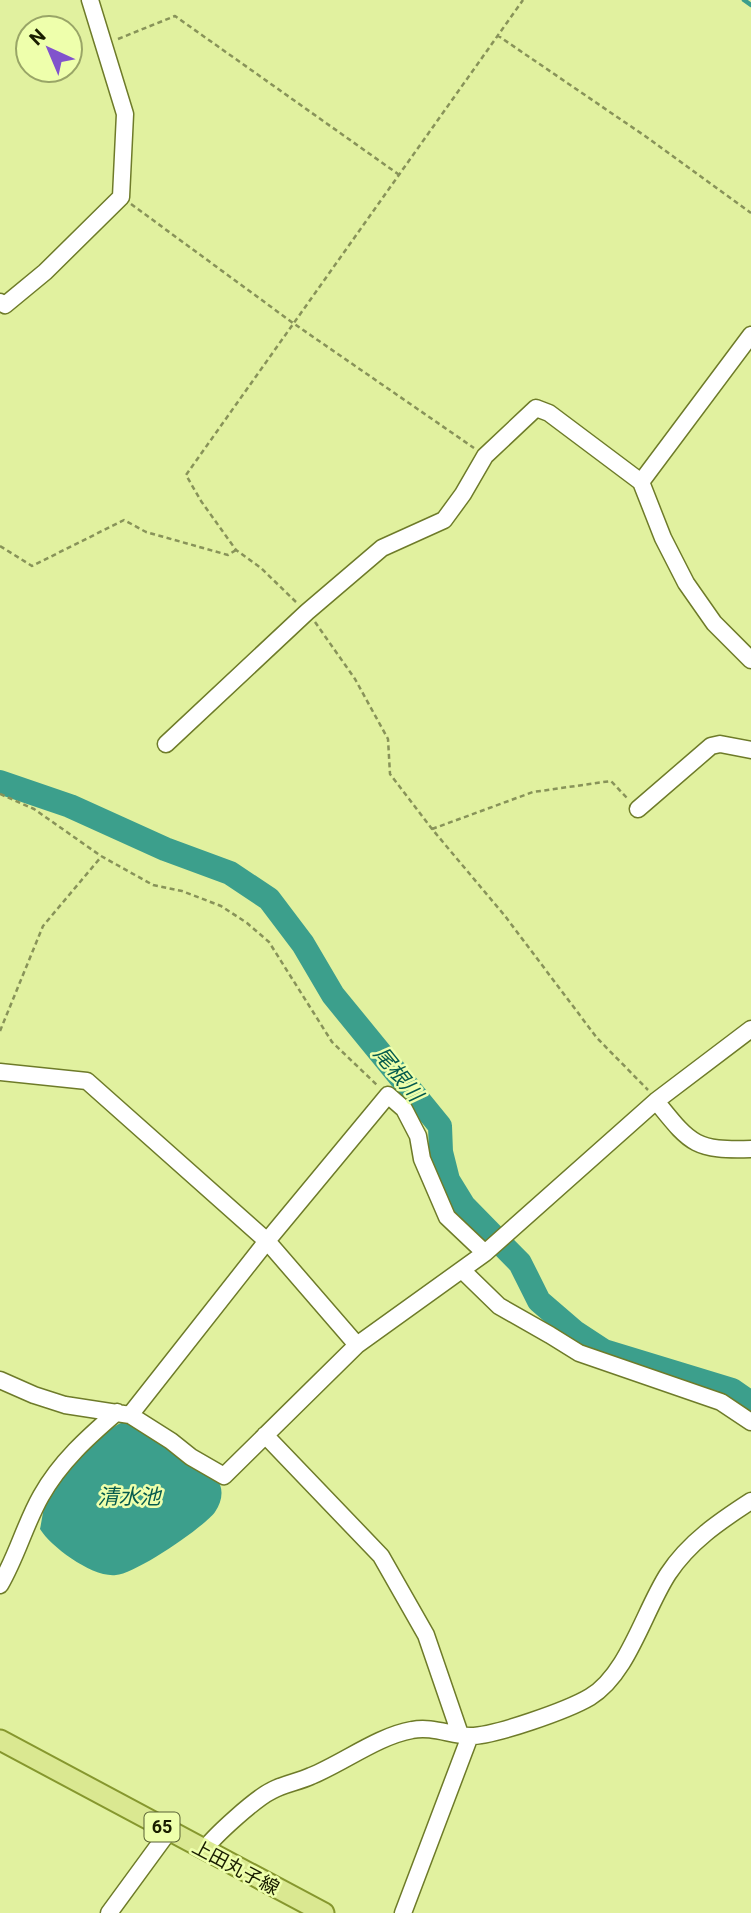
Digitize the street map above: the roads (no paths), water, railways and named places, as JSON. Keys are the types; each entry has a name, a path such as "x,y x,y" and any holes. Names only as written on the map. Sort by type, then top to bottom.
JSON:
{"main road":[{"name":"上田丸子線","path":"0,1741 324,1913"}],"street":[{"path":"0,302 5,305 45,272 121,197 125,114 90,0"},
{"path":"641,482 751,335"},
{"path":"166,744 307,612 382,548 444,520 485,456 536,408 549,413 641,482 663,538 686,583 714,623 751,660"},
{"path":"638,809 711,746 719,744 751,750"},
{"path":"0,1380 65,1405 124,1413 224,1476 357,1345 463,1271 656,1101 751,1029"},
{"path":"0,1072 87,1081 267,1241 357,1345"},
{"path":"0,1585 13,1562 40,1497 61,1465 86,1438 124,1413 388,1095 404,1109 418,1136 422,1159 447,1216 493,1245"},
{"path":"656,1101 683,1135 696,1144 751,1149"},
{"path":"463,1271 499,1306 579,1353 721,1402 751,1422"},
{"path":"265,1435 381,1556 426,1635 465,1735 403,1913"},
{"path":"204,1850 212,1838 270,1791 311,1776 404,1732 432,1729 465,1735 498,1732 587,1699 603,1688 618,1670 650,1604 682,1555 720,1521 751,1501"},
{"path":"109,1913 169,1831"}],"water":[{"name":"清水池","path":"123,1422 137,1425 216,1477 222,1494 215,1512 183,1539 138,1567 125,1573 107,1575 74,1560 53,1544 40,1529 46,1501 59,1479 90,1445"}],"waterway":[{"path":"744,0 751,5"},
{"name":"尾根川","path":"0,782 70,806 165,849 230,873 269,899 303,944 333,995 440,1126 441,1152 448,1180 464,1206 520,1263 539,1301 575,1332 604,1351 732,1390 751,1403"}]}
